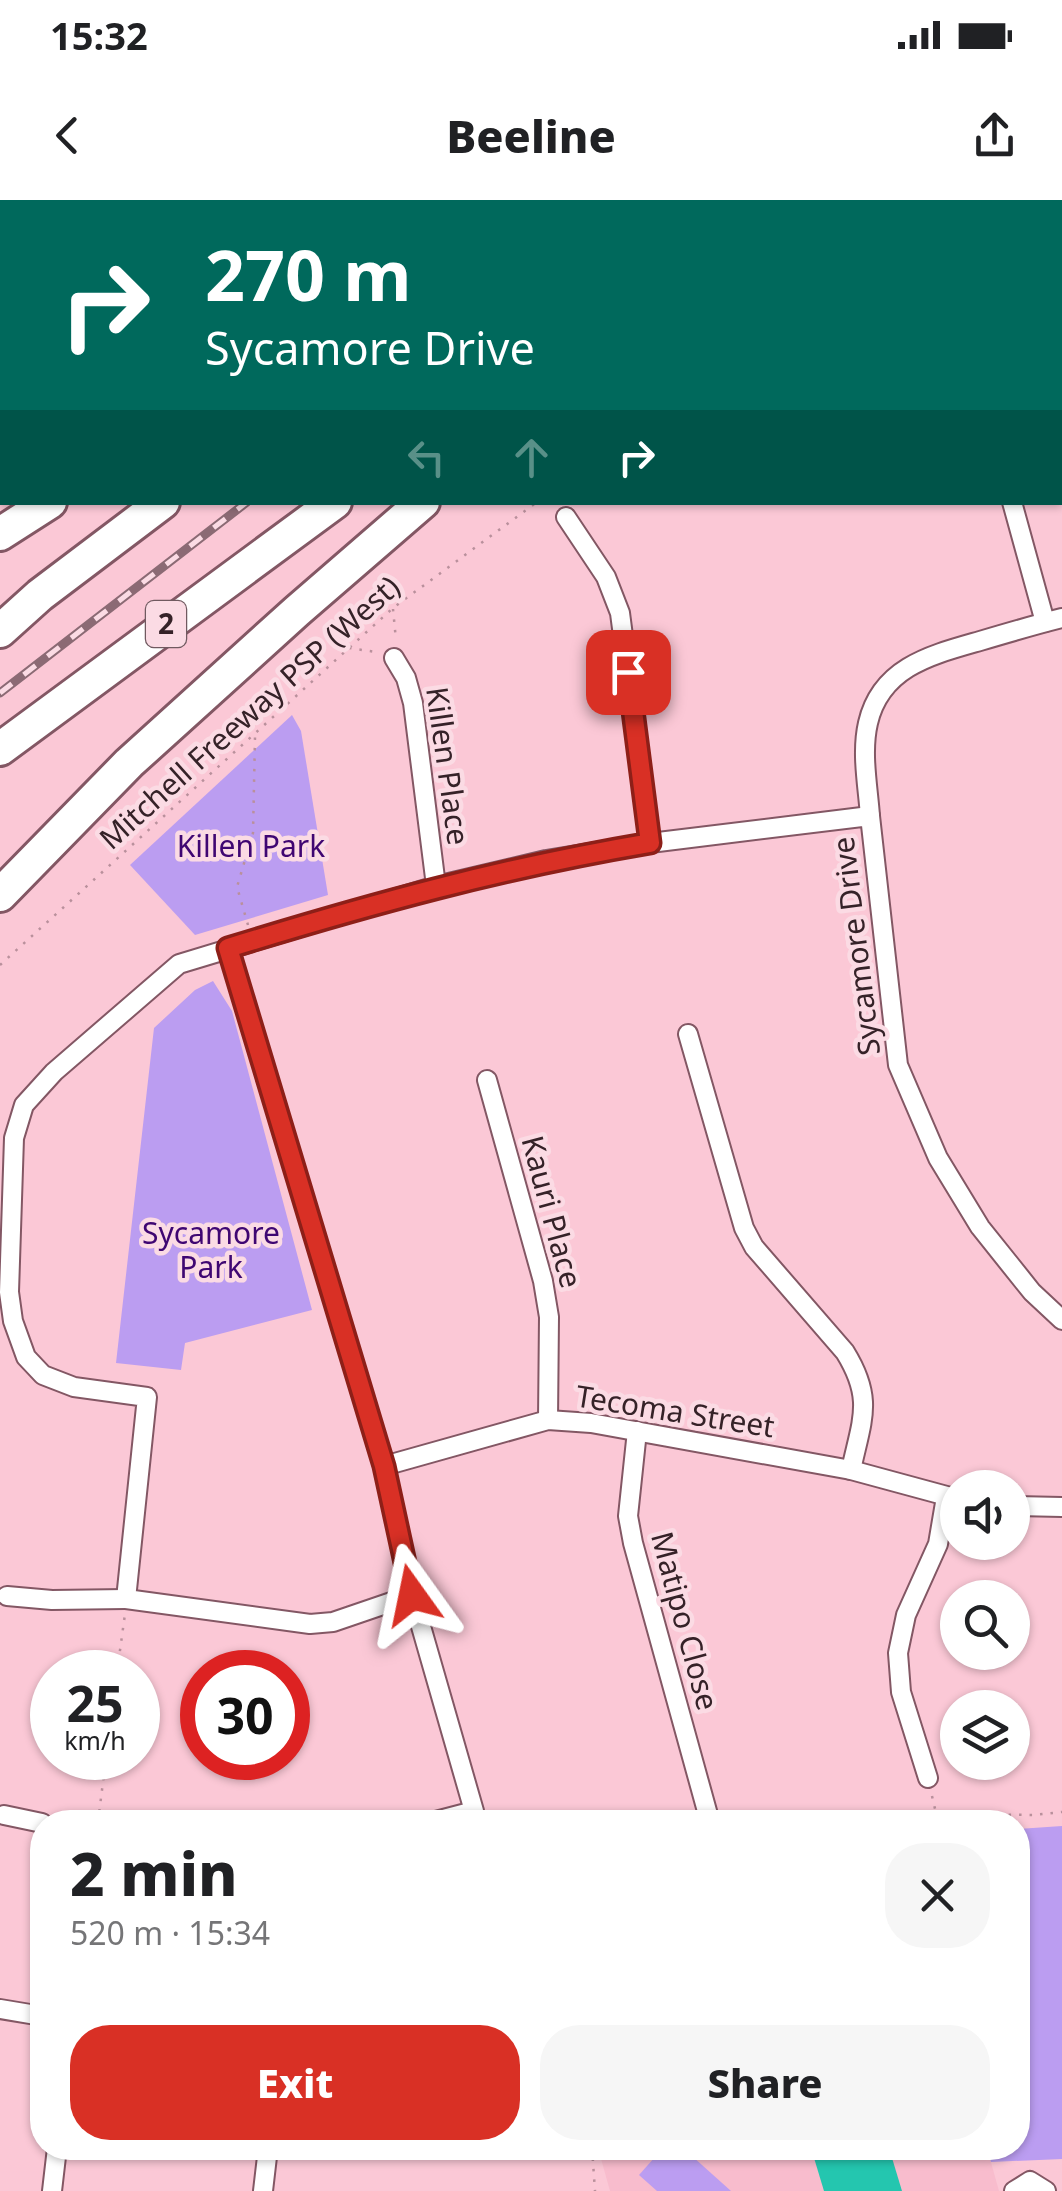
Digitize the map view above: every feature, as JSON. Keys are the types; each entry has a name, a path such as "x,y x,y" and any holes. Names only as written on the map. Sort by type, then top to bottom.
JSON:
{"highway":[{"path":"0,534 45,505"},
{"path":"0,631 159,505"},
{"name":"2","path":"0,748 331,505"},
{"path":"0,896 129,764 297,610 420,505"}],"street":[{"path":"870,816 867,725 890,681 902,670 932,655 1054,620 1013,505"},
{"path":"566,517 606,577 620,613 650,843"},
{"name":"Killen Place","path":"394,658 414,702 436,886"},
{"name":"Sycamore Drive","path":"126,1599 148,1397 74,1387 43,1375 26,1357 13,1320 9,1292 14,1138 24,1105 54,1072 179,964 254,940 436,886 546,860 870,816 898,1064 938,1158 980,1227 1032,1292 1062,1320"},
{"path":"228,948 384,1466 412,1595 474,1810"},
{"path":"688,1034 744,1228 754,1247 845,1352 856,1371 865,1405 852,1470"},
{"name":"Kauri Place","path":"486,1080 544,1282 549,1318 548,1420"},
{"name":"Tecoma Street","path":"384,1466 548,1420 637,1431 852,1470 940,1495"},
{"name":"Matipo Close","path":"637,1431 628,1516 707,1810"},
{"path":"1030,1506 1062,1507"},
{"path":"928,1778 901,1692 898,1653 906,1616 940,1537"},
{"path":"7,1596 126,1599 310,1624 332,1622 412,1595"},
{"path":"4,1815 30,1821"},
{"path":"0,2009 30,2014"},
{"path":"52,2191 56,2160"},
{"path":"263,2191 267,2160"},
{"path":"1014,2191 1030,2181 1046,2191"}],"path":[{"name":"Mitchell Freeway PSP (West)","path":"0,965 393,608 533,505"},
{"name":"Killen Place","path":"347,648 394,658 393,608"},
{"path":"254,734 253,833 237,887 254,940"},
{"path":"120,1650 126,1599"},
{"path":"928,1778 935,1810"},
{"path":"100,1810 103,1780"},
{"path":"1030,1815 1062,1812"},
{"path":"593,2160 595,2191"}],"shaded area":[{"path":"601,2160 990,2160 999,2191 610,2191"}],"green space":[{"name":"Killen Park","path":"292,715 301,731 328,895 195,935 130,865"},
{"name":"Sycamore Park","path":"213,981 232,1011 312,1310 185,1343 181,1370 116,1363 154,1028 195,990"},
{"path":"1062,1826 1062,2159 991,2162 1030,2160 1030,1828"},
{"path":"652,2160 696,2160 731,2191 657,2191 639,2175"}],"building":[{"path":"815,2160 893,2160 902,2191 824,2191"}],"railway":[{"path":"0,693 243,505"}],"route":[{"path":"412,1595 384,1466 228,948 436,886 546,860 650,843 628,672"}]}
